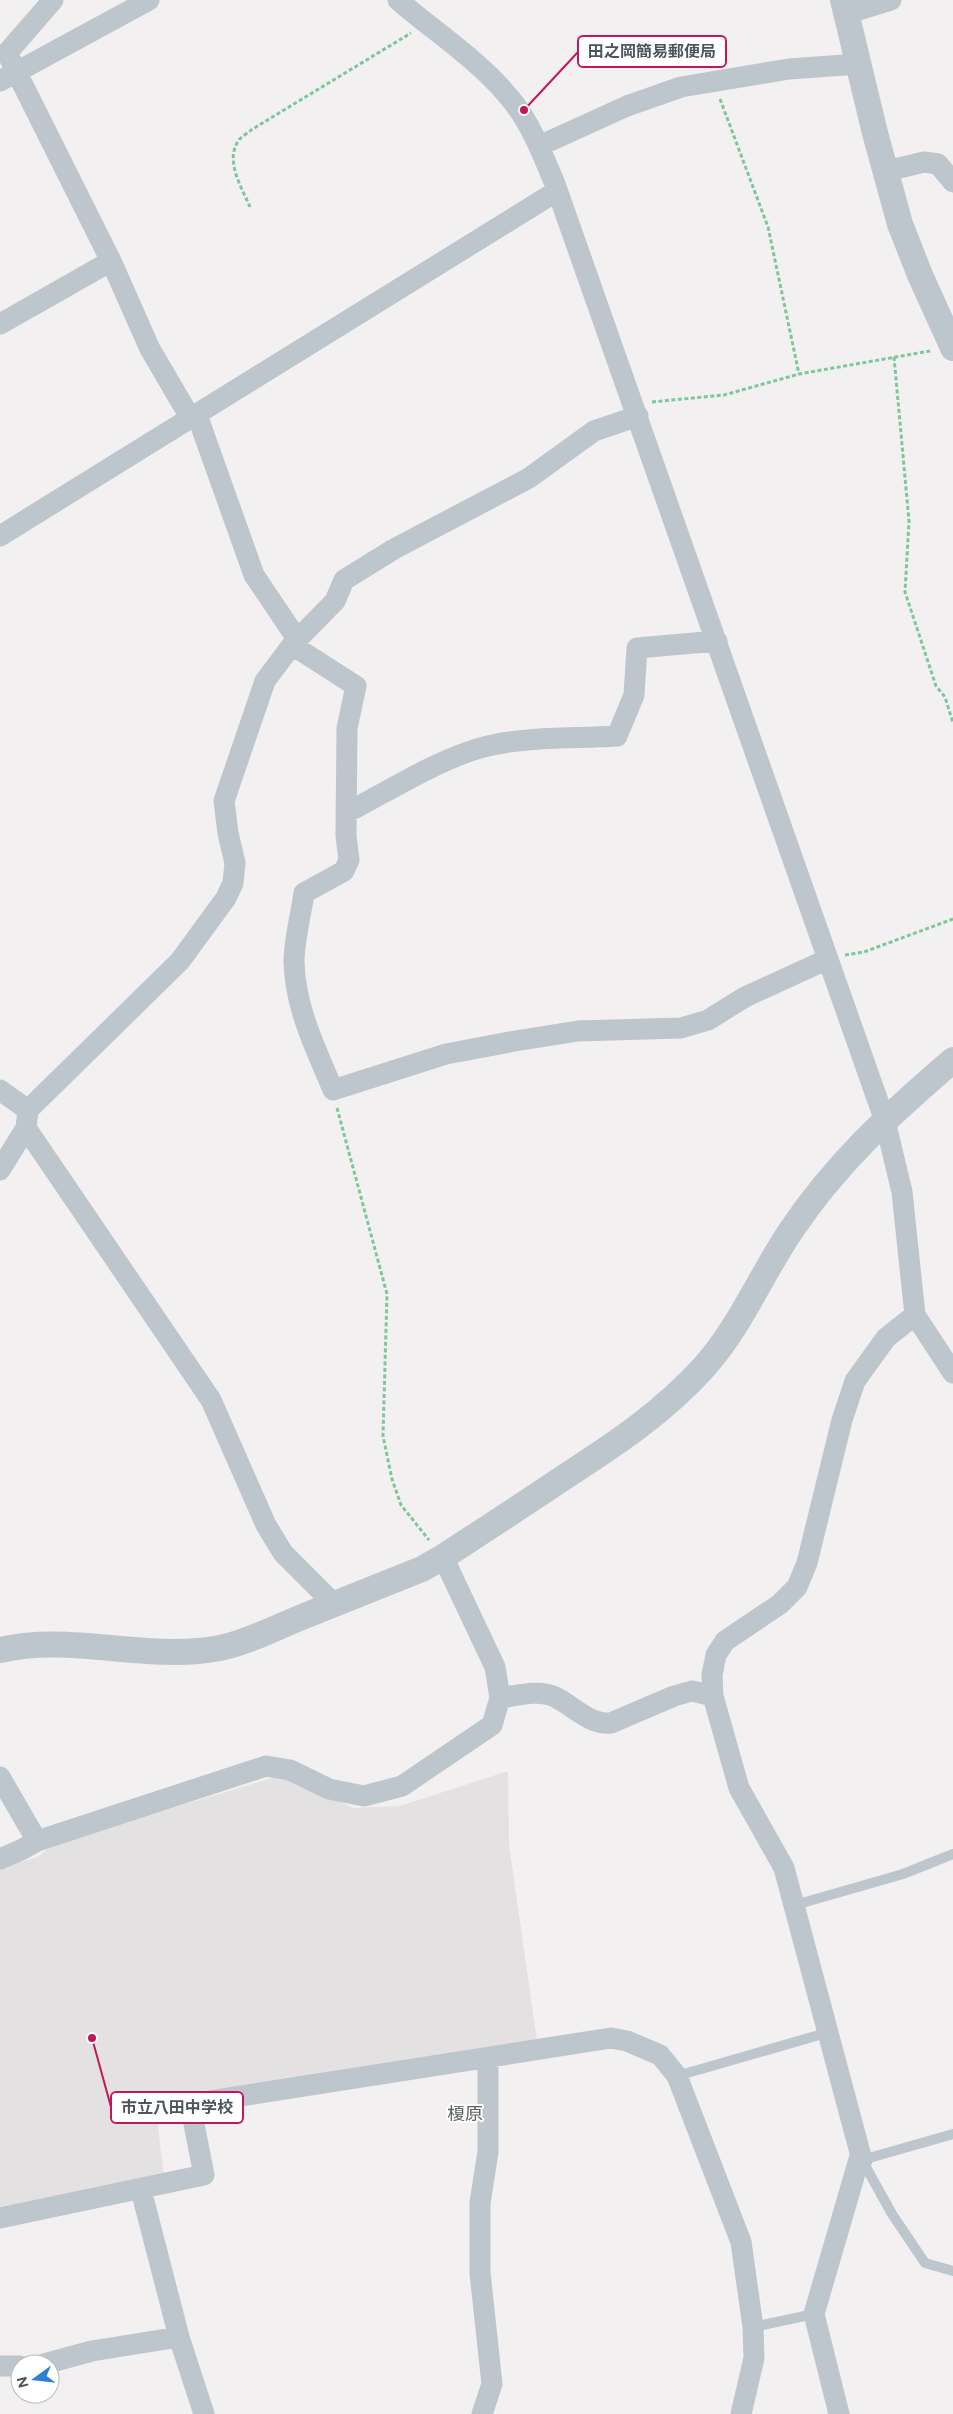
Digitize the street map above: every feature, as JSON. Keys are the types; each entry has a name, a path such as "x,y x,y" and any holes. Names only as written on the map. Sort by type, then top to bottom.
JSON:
{"street":[{"path":"53,0 6,53 8,77 111,261 150,348 194,417 254,575 295,642 356,686 347,728 346,836 349,860 344,871 304,893 294,960 296,989 303,1016 333,1090 446,1054 515,1040 578,1031 681,1028 708,1020 745,997 828,959"},
{"path":"8,77 149,0"},
{"path":"398,0 489,74 514,103 539,146 557,190 885,1121 902,1192 916,1315 953,1373"},
{"path":"891,0 845,7 875,133 887,171 900,224 920,275 953,347"},
{"path":"539,146 627,106 682,87 789,69 858,64"},
{"path":"887,171 924,162 938,164 953,182"},
{"path":"0,536 557,190"},
{"path":"0,324 111,261"},
{"path":"0,1170 27,1119 180,961 226,898 233,883 235,863 228,834 224,801 265,681 295,642 336,601 344,580 394,549 529,478 594,431 636,410"},
{"path":"346,813 456,756 481,748 508,742 616,736 634,695 637,648 717,641"},
{"path":"0,1650 18,1646 63,1645 176,1652 220,1648 264,1633 422,1569 443,1558 624,1438 671,1400 705,1365 739,1322 789,1233 823,1186 852,1152 953,1060"},
{"path":"0,1090 27,1119 211,1400 266,1524 282,1553 334,1604"},
{"path":"839,2414 814,2314 861,2158 826,2033 795,1905 784,1868 739,1788 713,1696 712,1675 716,1655 725,1640 780,1604 796,1587 807,1563 842,1420 855,1381 886,1338 916,1315"},
{"path":"0,1859 37,1841 266,1766 290,1770 329,1789 364,1796 402,1786 492,1725 500,1698 495,1667 443,1558"},
{"path":"500,1698 539,1693 554,1696 600,1724 611,1723 674,1696 692,1691 713,1696"},
{"path":"0,1777 37,1841"},
{"path":"0,2218 141,2190 204,2175 190,2104 611,2038 627,2041 660,2055 676,2076 741,2242 753,2327 754,2358 741,2414"},
{"path":"482,2414 492,2384 480,2273 480,2203 488,2152 488,2058"},
{"path":"141,2190 179,2337 204,2414"},
{"path":"60,2360 92,2351 179,2337"}],"lane":[{"path":"795,1905 903,1874 953,1854"},
{"path":"676,2076 826,2033"},
{"path":"953,2134 861,2158 892,2214 925,2263 953,2271"},
{"path":"753,2327 814,2314"}],"path":[{"path":"250,207 235,171 233,154 239,140 260,125 426,24"},
{"path":"714,82 768,227 800,374"},
{"path":"636,410 724,395 800,374 953,347"},
{"path":"894,357 909,520 905,592 936,686 945,697 953,723"},
{"path":"828,959 864,952 953,919"},
{"path":"333,1090 386,1294 382,1436 392,1479 401,1506 443,1558"}],"shaded area":[{"path":"508,1771 509,1845 537,2041 155,2100 164,2178 0,2211 0,1868 38,1857 53,1844 282,1775 314,1788 353,1808 400,1806"}],"place":[{"name":"田之岡簡易郵便局","path":"524,110"},
{"name":"市立八田中学校","path":"92,2038"}],"district":[{"name":"榎原","path":"465,2114"}]}
